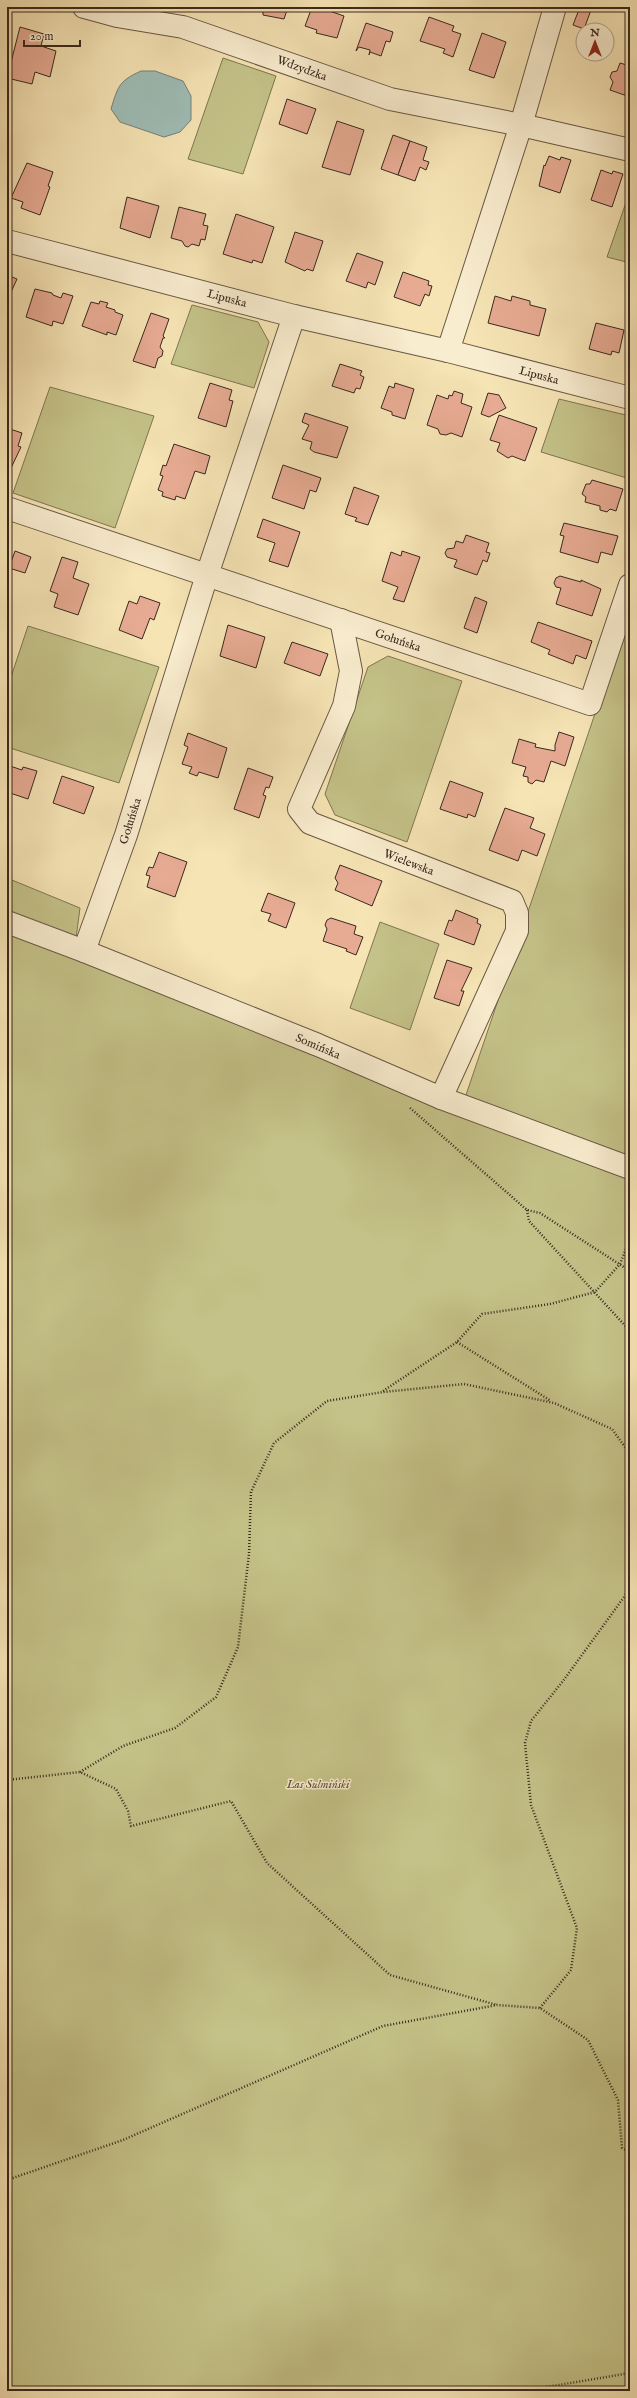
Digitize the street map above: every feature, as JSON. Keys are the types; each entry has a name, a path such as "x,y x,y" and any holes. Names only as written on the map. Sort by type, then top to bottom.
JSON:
{"street":[{"name":"Wdzydzka","path":"84,7 117,16 183,27 390,99 521,125 630,150"},
{"path":"448,351 521,125 555,7"},
{"name":"Lipuska","path":"7,241 294,316 448,351 630,398"},
{"name":"Gołuńska","path":"84,950 126,835 207,575 294,316"},
{"name":"Gołuńska","path":"7,508 590,704 630,585"},
{"name":"Wielewska","path":"341,620 350,671 344,706 299,808 310,823 512,901 517,913 517,931 441,1098"},
{"name":"Somińska","path":"7,922 84,950 441,1098 630,1168"}],"path":[{"path":"404,1102 527,1210 540,1213 630,1271"},
{"path":"527,1210 529,1221 630,1331"},
{"path":"383,1392 457,1342 482,1314 550,1304 595,1292 620,1264 630,1240"},
{"path":"457,1342 554,1403 612,1429 630,1454"},
{"path":"7,1780 80,1772 123,1746 175,1728 216,1697 238,1647 249,1554 251,1492 274,1443 327,1401 383,1392 464,1384 554,1403"},
{"path":"540,2008 571,1970 577,1928 531,1805 525,1742 531,1722 563,1681 622,1599 630,1584"},
{"path":"80,1772 116,1789 128,1811 131,1826 231,1801 267,1863 390,1975 497,2006"},
{"path":"7,2180 123,2140 383,2026 497,2006 540,2008 588,2040 618,2100 622,2148 630,2152"},
{"path":"523,2391 630,2373"}],"green space":[{"path":"223,58 276,76 243,174 188,159"},
{"path":"630,191 630,263 607,257"},
{"path":"192,305 258,322 269,342 254,388 171,364"},
{"path":"50,387 154,416 115,528 13,493"},
{"path":"559,399 630,416 630,479 541,452"},
{"path":"626,622 630,623 630,1164 465,1098"},
{"path":"28,626 159,667 119,783 7,747 7,689"},
{"path":"388,656 462,681 407,842 335,815 325,794 368,667"},
{"name":"Las Sulmiński","path":"7,878 80,908 74,954 630,1178 630,2391 7,2391"},
{"path":"380,922 439,944 410,1030 350,1008"}],"water":[{"path":"141,71 155,71 183,81 191,96 191,120 180,132 164,137 120,122 111,109 120,85 128,78"}],"building":[{"path":"252,7 288,7 284,19 263,15 263,12"},
{"path":"312,7 318,7 344,16 337,38 316,33 317,30 305,26"},
{"path":"580,7 591,10 587,22 575,22 575,26 573,25"},
{"path":"429,17 454,26 452,31 461,34 453,57 443,53 445,49 420,41"},
{"path":"366,23 393,32 390,42 386,41 381,56 370,52 369,55 370,50 359,47 356,51"},
{"path":"20,27 44,34 41,46 56,51 50,77 35,72 32,84 7,78"},
{"path":"482,33 506,42 494,78 469,70"},
{"path":"620,63 630,66 630,97 610,90 613,82 610,77 612,72 617,71"},
{"path":"287,99 316,109 307,134 279,124"},
{"path":"337,121 364,130 350,175 322,167"},
{"path":"393,135 410,141 398,175 381,169"},
{"path":"410,141 427,147 423,160 429,162 426,170 420,167 415,181 398,175"},
{"path":"549,156 560,160 561,157 571,160 560,193 539,186 544,165 545,166"},
{"path":"27,163 53,172 48,186 50,187 40,215 21,208 23,202 11,198"},
{"path":"601,170 612,174 613,171 623,174 612,207 591,200"},
{"path":"127,197 159,206 150,238 120,228"},
{"path":"179,207 206,214 203,225 208,226 205,240 201,239 199,246 192,244 188,247 185,246 182,241 171,238"},
{"path":"236,214 274,227 262,263 253,260 252,263 223,254"},
{"path":"295,232 323,241 313,271 307,269 305,271 285,262"},
{"path":"357,253 383,262 375,285 368,282 366,288 346,281"},
{"path":"403,272 429,281 428,285 432,286 429,296 425,294 420,306 394,297"},
{"path":"7,275 17,279 7,301"},
{"path":"35,289 52,293 53,295 61,298 63,293 73,296 63,324 53,321 52,326 26,317"},
{"path":"495,296 511,301 512,296 530,301 530,305 546,309 539,336 488,323"},
{"path":"100,301 108,303 106,307 123,315 116,335 107,332 107,335 82,326 91,302 99,304"},
{"path":"151,313 169,319 163,336 165,338 163,338 160,347 163,351 162,356 158,358 155,368 133,361"},
{"path":"596,323 624,330 619,353 612,351 611,355 589,349"},
{"path":"340,364 362,371 360,375 364,377 360,389 356,388 354,393 332,386"},
{"path":"210,383 232,390 229,400 233,401 226,427 198,418"},
{"path":"395,383 414,389 405,419 392,415 392,412 381,408 389,386 394,388"},
{"path":"454,391 463,394 461,403 472,407 462,437 451,433 446,435 440,434 438,429 427,425 437,395 448,399 449,395 452,396"},
{"path":"488,393 499,395 506,408 489,417 481,414"},
{"path":"305,413 348,427 337,458 314,452 310,449 312,442 302,439 309,425 302,422"},
{"path":"499,415 537,428 525,461 512,456 508,458 497,451 500,443 490,440"},
{"path":"7,428 22,433 18,446 21,447 11,468 7,467"},
{"path":"174,444 210,456 205,474 195,471 185,499 176,496 175,500 162,496 163,492 158,490 163,476 160,475 163,465 166,466"},
{"path":"283,465 321,478 316,492 310,490 304,509 272,498"},
{"path":"592,480 623,489 616,511 610,509 607,512 600,510 600,506 585,502 586,497 582,494 586,484 590,484"},
{"path":"354,487 379,496 368,525 355,521 357,518 345,514"},
{"path":"263,519 300,532 288,567 269,561 275,543 257,537"},
{"path":"564,523 618,536 612,555 601,552 598,563 560,552 564,536 560,535"},
{"path":"466,535 489,543 486,552 490,553 487,562 483,560 477,575 454,567 457,560 447,557 445,553 447,549 454,548 456,541 463,543"},
{"path":"15,551 31,557 25,573 9,568"},
{"path":"402,551 420,557 404,602 393,599 398,587 382,581 391,552 401,556"},
{"path":"62,557 78,562 73,578 89,584 78,615 54,607 58,594 50,591"},
{"path":"560,576 581,582 581,580 601,589 592,616 556,604 561,588 556,587 554,583 556,578"},
{"path":"140,596 160,603 154,620 150,618 142,639 119,630 129,601 137,604"},
{"path":"475,597 487,602 477,633 464,628"},
{"path":"538,622 592,641 586,659 576,655 573,664 548,654 550,650 531,642"},
{"path":"228,625 265,637 256,668 220,656"},
{"path":"292,642 328,654 320,676 284,663"},
{"path":"559,732 574,737 565,766 551,761 544,782 536,780 532,784 528,782 528,777 523,776 526,767 512,763 519,739 536,744 535,747 555,751 555,745"},
{"path":"188,733 227,748 218,778 199,772 197,776 189,773 192,767 182,764 188,747 184,745"},
{"path":"7,765 22,770 23,767 37,771 28,799 7,792"},
{"path":"248,768 273,777 269,788 266,787 263,795 266,796 259,818 234,809"},
{"path":"62,776 94,787 84,814 53,803"},
{"path":"450,781 483,793 475,817 468,814 467,818 440,809"},
{"path":"505,808 534,818 530,828 545,834 537,856 522,850 518,861 489,850"},
{"path":"159,852 187,862 175,897 147,887 150,876 146,875 149,867 153,868"},
{"path":"340,865 382,881 372,906 335,890 338,883 335,878"},
{"path":"268,893 295,903 286,928 268,921 271,914 261,911"},
{"path":"456,910 478,919 477,923 481,925 474,945 444,934 449,920 452,921"},
{"path":"331,918 356,926 354,934 363,937 356,955 346,951 347,949 323,941 327,929 325,925 327,920"},
{"path":"447,960 472,968 461,991 464,991 459,1006 434,998"}]}
